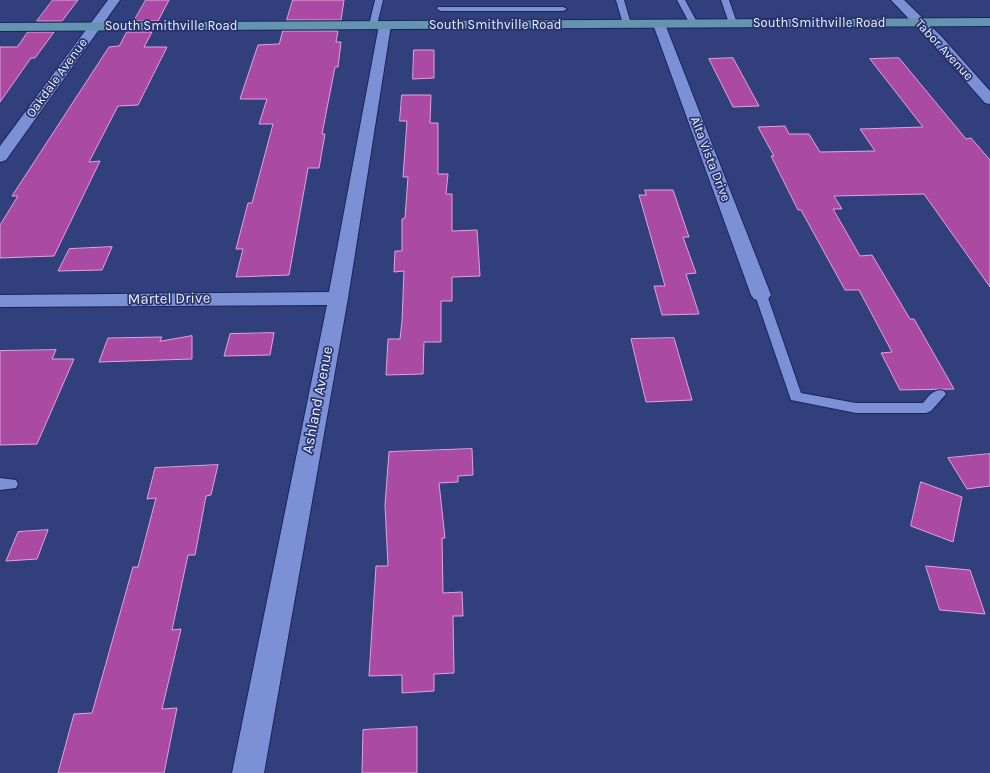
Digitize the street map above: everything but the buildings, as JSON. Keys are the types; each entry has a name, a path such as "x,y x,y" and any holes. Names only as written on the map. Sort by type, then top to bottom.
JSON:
{"main road":[{"name":"South Smithville Road","path":"0,26 990,22"}],"street":[{"name":"Oakdale Avenue","path":"0,156 114,0"},
{"name":"Tabor Avenue","path":"898,0 936,39 990,100"},
{"name":"Alta Vista Drive","path":"659,24 761,295"},
{"name":"Ashland Avenue","path":"248,773 338,298 379,25"},
{"name":"Martel Drive","path":"0,301 338,298"}],"lane":[{"path":"379,0 379,25"},
{"path":"562,0 564,24"},
{"path":"620,0 627,24"},
{"path":"680,0 694,24"},
{"path":"725,0 733,23"},
{"path":"437,1 448,25"},
{"path":"441,9 563,9"},
{"path":"761,295 796,397 856,408 926,408 939,394"}]}
